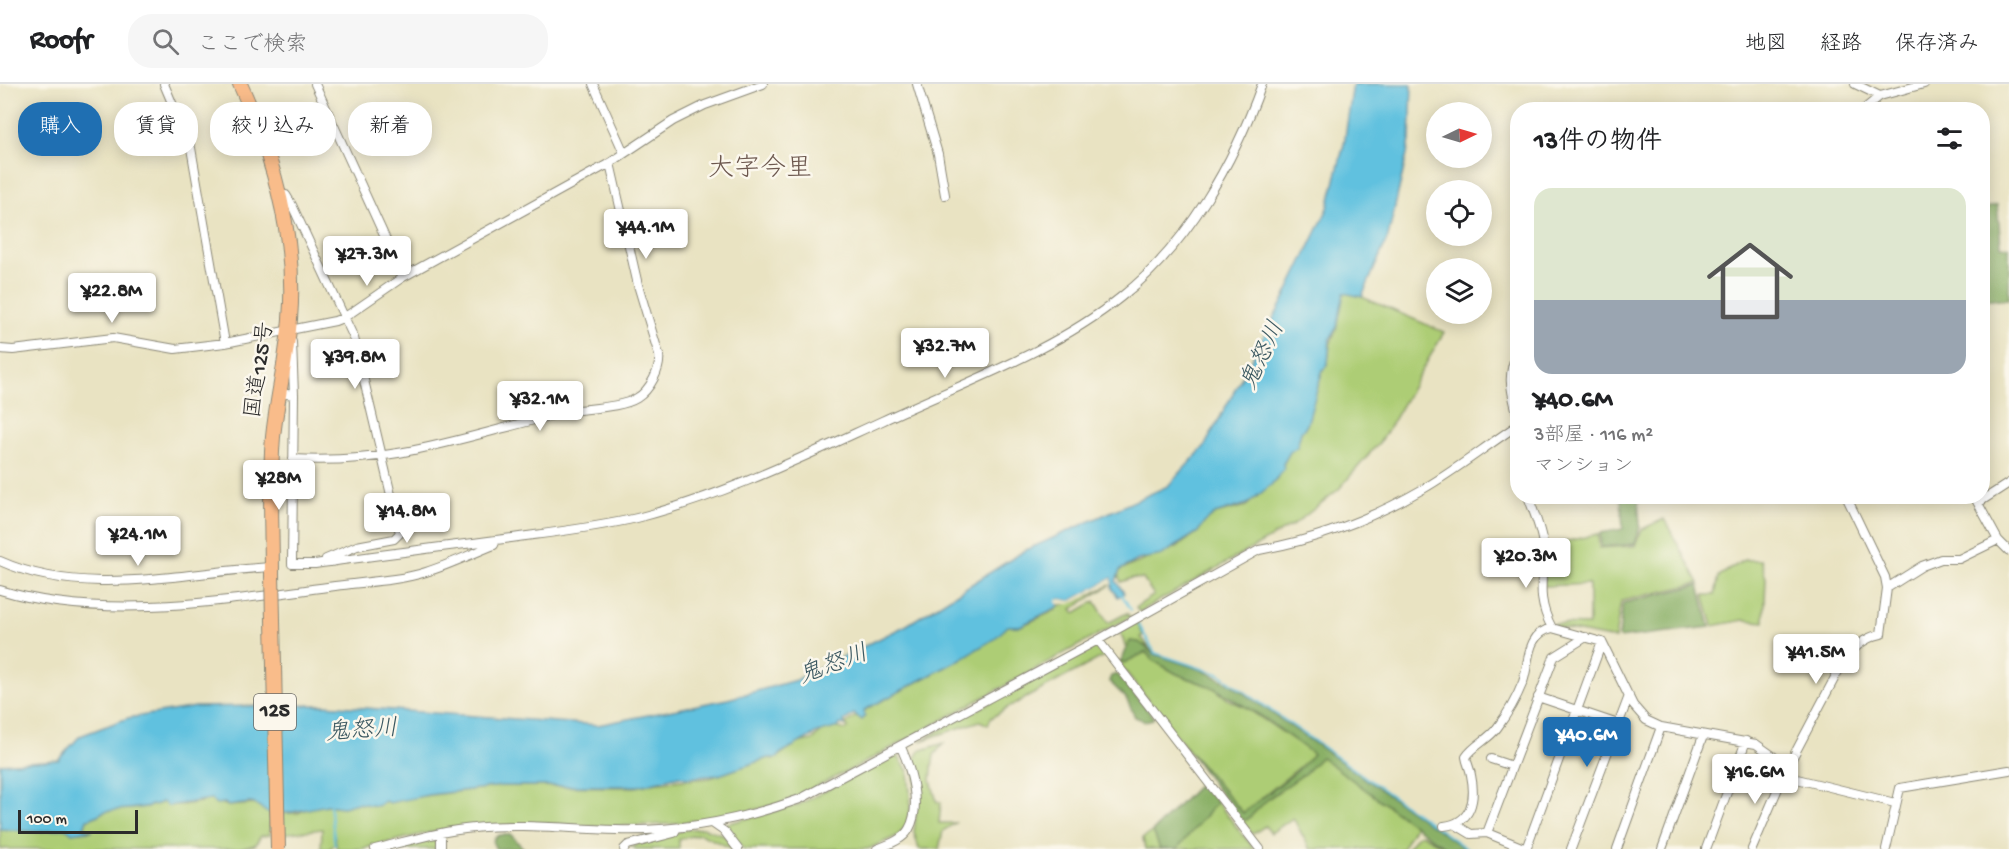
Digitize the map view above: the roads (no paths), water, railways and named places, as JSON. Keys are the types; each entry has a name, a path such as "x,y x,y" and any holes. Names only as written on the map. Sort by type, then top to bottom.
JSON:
{"highway":[{"name":"国道125号","path":"240,84 267,151 289,255 289,330 279,393 272,464 278,849"}],"street":[{"path":"164,84 194,162 225,343"},
{"path":"315,84 403,278"},
{"path":"593,84 624,153"},
{"path":"0,349 14,350 113,338 176,349 225,343 345,317 403,278 610,163 691,112 763,84"},
{"path":"917,84 938,154 945,195"},
{"path":"289,330 293,354 294,395 292,564 315,564 496,540 635,518 709,496 927,402 1058,339 1122,297 1175,244 1215,189 1262,84"},
{"path":"1855,84 1880,96"},
{"path":"1873,102 1880,96 1924,84"},
{"path":"293,459 334,461 383,457 434,448 585,408 625,402 641,395 649,386 660,362 638,285 610,163"},
{"path":"278,195 285,195 292,205 345,317 363,369 400,533 394,539 357,546 315,564"},
{"path":"279,393 294,395"},
{"path":"375,849 441,833 508,826 618,830 678,828 712,824 756,814 800,799 901,747 1259,550 1284,546 1384,510 1424,489 1510,430"},
{"path":"1990,493 2009,483"},
{"path":"1530,504 1543,544 1539,591 1544,612 1552,628"},
{"path":"1752,849 1785,772 1850,651 1860,643 1881,634 1887,588 1881,564 1850,504"},
{"path":"1978,504 1998,540 2009,551"},
{"path":"0,590 36,601 113,605 229,599 417,575 494,545 496,540"},
{"path":"1887,588 1922,566 1941,559 1959,559 1998,540"},
{"path":"0,561 48,576 75,579 177,578 272,571"},
{"path":"1444,826 1456,825 1469,814 1473,789 1466,757 1497,729 1523,682 1527,653 1532,642 1546,629 1552,628 1602,642 1629,696 1646,720 1660,727 1703,736 1746,741 1768,752 1785,772 1797,779 1895,803"},
{"path":"1487,833 1554,657 1586,637"},
{"path":"1098,640 1260,849"},
{"path":"1456,825 1471,834 1487,833 1526,849 1602,642"},
{"path":"1571,849 1629,696"},
{"path":"1538,697 1617,724"},
{"path":"1617,849 1660,727"},
{"path":"1662,849 1703,736"},
{"path":"1706,849 1746,741"},
{"path":"877,849 896,841 909,831 914,815 910,767 901,747"},
{"path":"1491,759 1512,766"},
{"path":"1886,849 1900,788 2009,770"},
{"path":"712,824 725,832 738,849"},
{"path":"624,849 628,845 674,833 678,828"},
{"path":"441,833 441,849"}],"water":[{"name":"鬼怒川","path":"1353,84 1412,84 1410,141 1388,237 1362,297 1344,293 1337,327 1330,339 1328,363 1322,372 1307,425 1301,432 1297,447 1290,452 1283,464 1284,469 1271,485 1247,504 1215,514 1204,523 1198,532 1162,555 1138,560 1120,570 1116,581 1124,593 1118,597 1112,588 1112,578 1071,601 1060,599 1057,601 1059,606 1056,608 1020,626 1008,626 994,639 959,660 864,710 865,717 862,720 854,714 844,721 845,725 840,724 839,727 817,733 781,753 778,758 768,758 719,775 686,778 679,776 639,786 502,786 428,795 389,803 385,801 377,806 357,803 343,807 327,805 288,813 266,812 256,804 250,803 228,806 225,803 216,804 211,799 168,806 163,802 107,811 87,819 84,828 93,830 72,833 66,828 39,832 0,829 0,764 58,760 80,736 128,718 196,707 324,705 598,725 728,699 796,680 907,625 1024,551 1168,486 1204,447 1284,299 1328,208 1344,144"}],"waterway":[{"path":"1120,592 1131,610"},
{"path":"1139,625 1155,653 1221,675 1467,849"},
{"path":"330,805 335,845"}],"district":[{"name":"大字今里","path":"760,170"}]}
